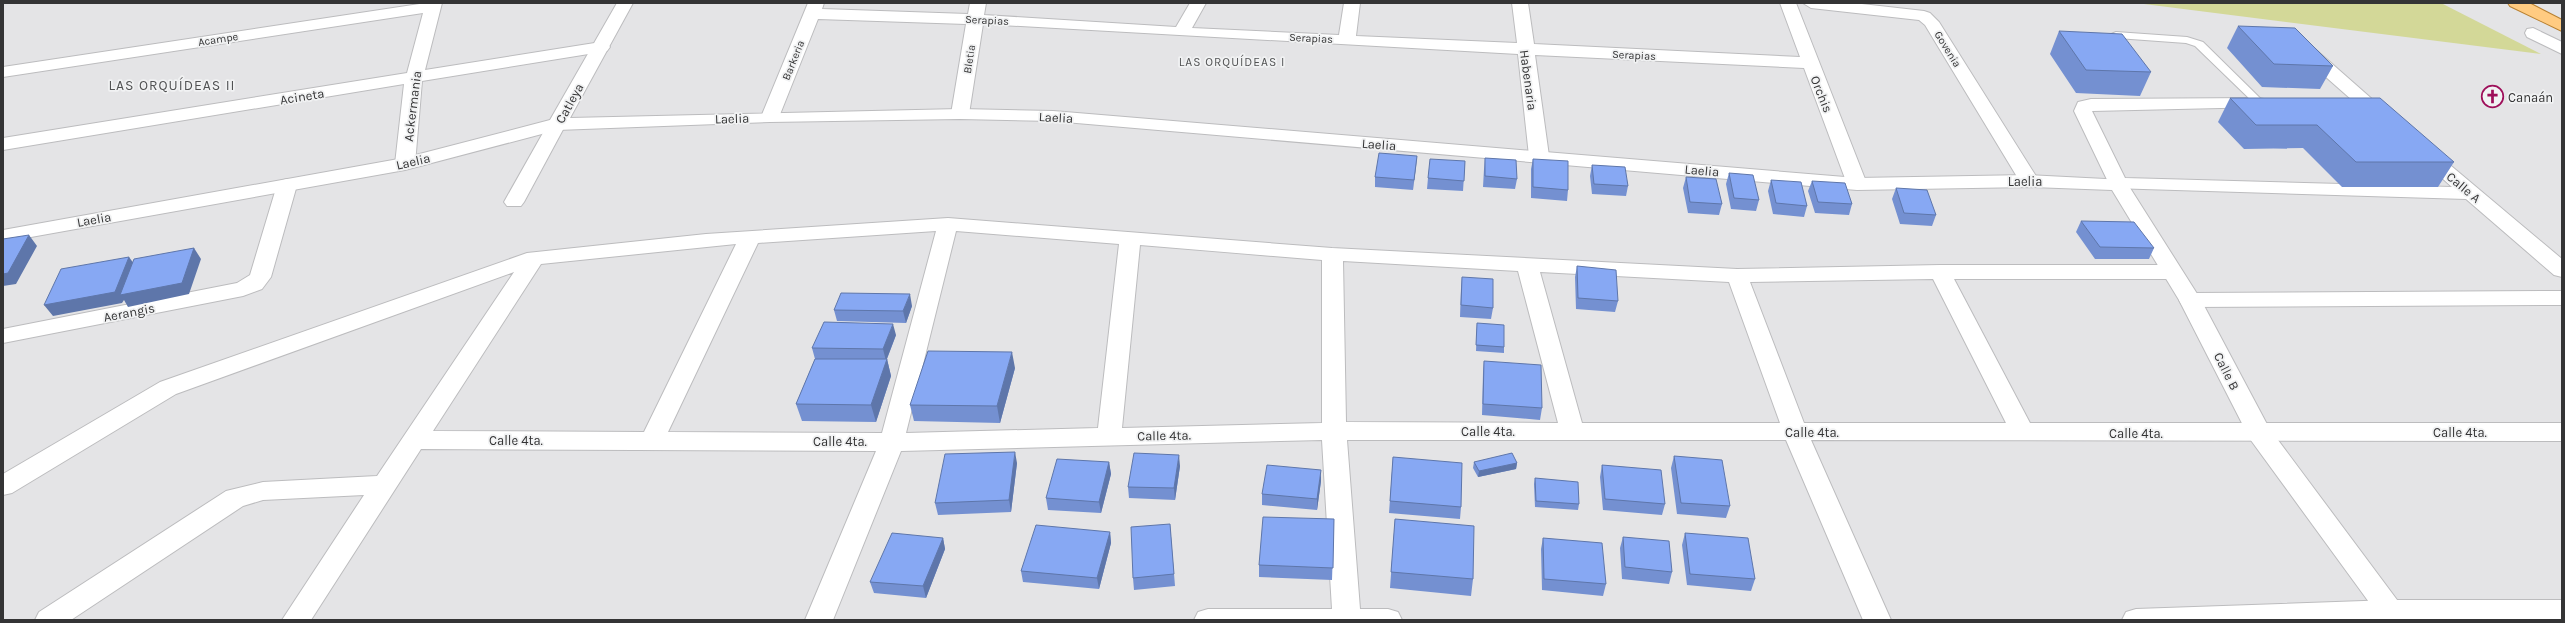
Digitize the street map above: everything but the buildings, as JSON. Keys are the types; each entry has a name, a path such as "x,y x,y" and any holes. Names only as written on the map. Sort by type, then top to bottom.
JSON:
{"main road":[{"path":"2516,3 2562,26"},
{"path":"2542,3 2562,13"}],"street":[{"name":"Catleya","path":"514,202 625,3"},
{"path":"1181,32 1198,3"},
{"path":"1347,40 1352,3"},
{"name":"Habenaria","path":"1520,3 1539,156"},
{"name":"Orchis","path":"1788,3 1809,63 1858,184"},
{"name":"Govenia","path":"1811,3 1924,16 1928,19 2029,181"},
{"name":"Acampe","path":"3,72 433,5"},
{"name":"Ackermania","path":"405,164 414,78 433,5"},
{"name":"Serapias","path":"814,8 976,11 1181,32 1809,63"},
{"name":"Barkeria","path":"770,117 814,8"},
{"name":"Bletia","path":"960,114 976,11"},
{"path":"2533,33 2562,49"},
{"name":"Calle A","path":"2295,41 2562,270"},
{"name":"Acineta","path":"3,144 414,78 601,46"},
{"name":"Calle B","path":"2268,103 2091,104 2084,106 2083,111 2118,184 2171,272 2190,300 2259,433 2395,616"},
{"path":"2344,104 2367,104"},
{"name":"Laelia","path":"3,236 405,164 557,124 770,117 960,114 1053,116 1858,184 2029,181 2470,192"},
{"name":"Aerangis","path":"3,336 243,289 254,284 260,277 287,185"},
{"path":"3,486 168,388 534,258 750,237 948,224 1332,254 1737,276 1940,272 2171,272"},
{"path":"819,620 892,442 948,224"},
{"path":"652,440 750,237"},
{"path":"1109,436 1130,238"},
{"path":"1332,254 1334,431 1347,620"},
{"path":"296,620 534,258"},
{"path":"1527,264 1572,431"},
{"path":"1940,272 2023,432"},
{"path":"1737,276 1796,432 1877,620"},
{"path":"2190,300 2562,298"},
{"name":"Calle 4ta.","path":"415,440 892,442 1334,431 2259,433 2562,432"},
{"path":"49,620 235,498 263,491 385,485"},
{"path":"2136,620 2395,616 2562,611"},
{"path":"1208,620 1388,620"}],"lane":[{"path":"2109,47 2104,42 2108,37 2116,35 2187,40 2199,44 2268,103"}],"green space":[{"path":"2136,3 2441,3 2541,54"}],"place":[{"name":"Canaán","path":"2492,97"}],"district":[{"name":"LAS ORQUÍDEAS I","path":"1232,62"},
{"name":"LAS ORQUÍDEAS II","path":"172,85"}]}
